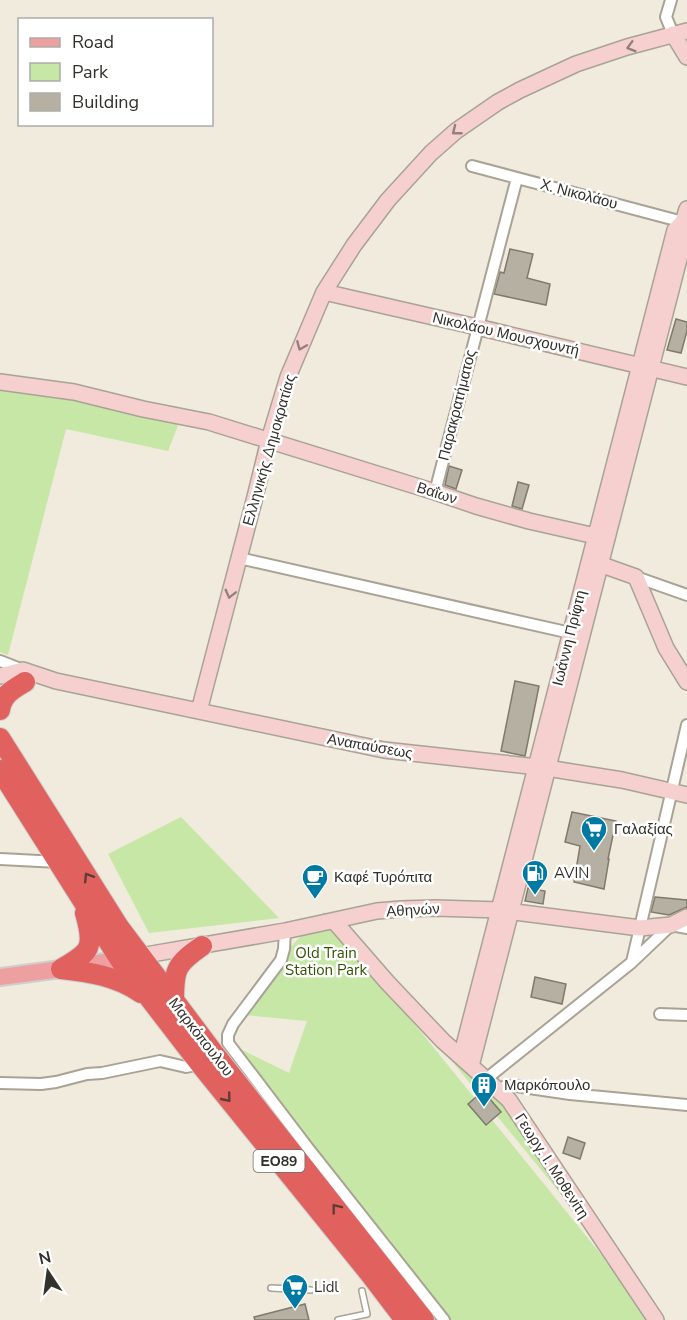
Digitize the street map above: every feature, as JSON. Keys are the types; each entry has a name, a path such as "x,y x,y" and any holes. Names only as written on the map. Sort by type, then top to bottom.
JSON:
{"highway":[{"path":"0,710 3,699 24,676"},
{"path":"0,722 7,765"},
{"name":"Μαρκόπουλου","path":"0,738 7,765 58,862 120,960 200,1064 405,1320"},
{"name":"Μαρκόπουλου","path":"7,765 140,956 424,1320"},
{"path":"60,969 80,958 87,952 90,945 89,929 81,900"},
{"path":"174,1000 174,979 177,970 186,957 202,946"},
{"name":"ΕΟ89","path":"60,969 113,978 137,990 153,1002"}],"main road":[{"path":"680,33 687,57"},
{"name":"Ελληνικής Δημοκρατίας","path":"199,711 269,440 288,377 324,292 354,244 388,200 431,153 474,118 520,90 576,64 680,33"},
{"name":"Ιωάννη Πρίφτη","path":"466,1061 645,367 675,230 686,218"},
{"name":"Νικολάου Μουσχουντή","path":"324,292 687,377"},
{"name":"Βαΐων","path":"0,382 74,392 209,422 476,506 601,537"},
{"path":"595,562 636,577 666,648 687,682"},
{"name":"Ιωάννη Πρίφτη","path":"542,767 564,702 576,634"},
{"name":"Αναπαύσεως","path":"0,676 24,676 56,681 384,750 542,767 622,780 680,793"},
{"path":"0,690 24,676"},
{"name":"Αθηνών","path":"140,956 285,932 377,911 401,909 505,911 640,927 671,926 687,917"},
{"name":"Γεωργ. Ι. Μοθενίτη","path":"334,921 443,1041 509,1100 656,1320"},
{"name":"ΕΟ89","path":"0,977 140,956"}],"street":[{"path":"671,0 666,17 680,33"},
{"name":"Χ. Νικολάου","path":"472,166 686,218"},
{"name":"Παρακρατήματος","path":"435,492 517,178"},
{"path":"239,558 576,634"},
{"path":"636,577 687,595"},
{"path":"0,661 24,676"},
{"path":"632,963 640,927 680,793 687,725"},
{"path":"0,859 58,862"},
{"path":"492,1084 632,963 671,926 687,928"},
{"path":"285,932 285,949 281,960 233,1024 228,1035 228,1043 444,1320"},
{"path":"660,1014 687,1015"},
{"path":"0,1083 56,1082 160,1061 186,1067 200,1064"},
{"path":"492,1084 570,1095 687,1105"}],"lane":[{"path":"271,1288 311,1290"},
{"path":"338,1320 367,1314 362,1291"}],"green space":[{"path":"0,388 75,398 179,423 168,451 66,429 8,655 0,652"},
{"path":"181,817 279,918 149,933 108,854"},
{"name":"Old Train Station Park","path":"324,912 654,1320 445,1320 228,1043 289,1073 307,1021 244,1015 282,956"},
{"path":"387,982 498,1089 615,1260"}],"building":[{"path":"510,249 533,254 527,278 550,284 546,305 494,294 500,272 504,273"},
{"path":"676,319 687,322 681,353 667,350"},
{"path":"449,466 462,470 456,489 445,485"},
{"path":"518,482 529,485 522,509 512,506"},
{"path":"515,681 539,686 525,756 501,751"},
{"name":"Γαλαξίας","path":"572,812 616,821 604,889 574,882 580,846 565,842"},
{"name":"AVIN","path":"528,888 545,891 543,904 525,901"},
{"path":"655,897 687,900 687,907 669,915 651,912"},
{"path":"535,977 566,984 562,1004 531,997"},
{"name":"Μαρκόπουλο","path":"483,1091 501,1112 486,1125 468,1104"},
{"path":"568,1137 585,1143 580,1159 563,1153"},
{"name":"Lidl","path":"305,1304 309,1320 255,1320 254,1317"}],"place":[{"name":"Γαλαξίας","path":"594,852"},
{"name":"AVIN","path":"535,896"},
{"name":"Καφέ Τυρóπιτα","path":"315,900"},
{"name":"Μαρκόπουλο","path":"484,1108"},
{"name":"Lidl","path":"295,1310"}]}
